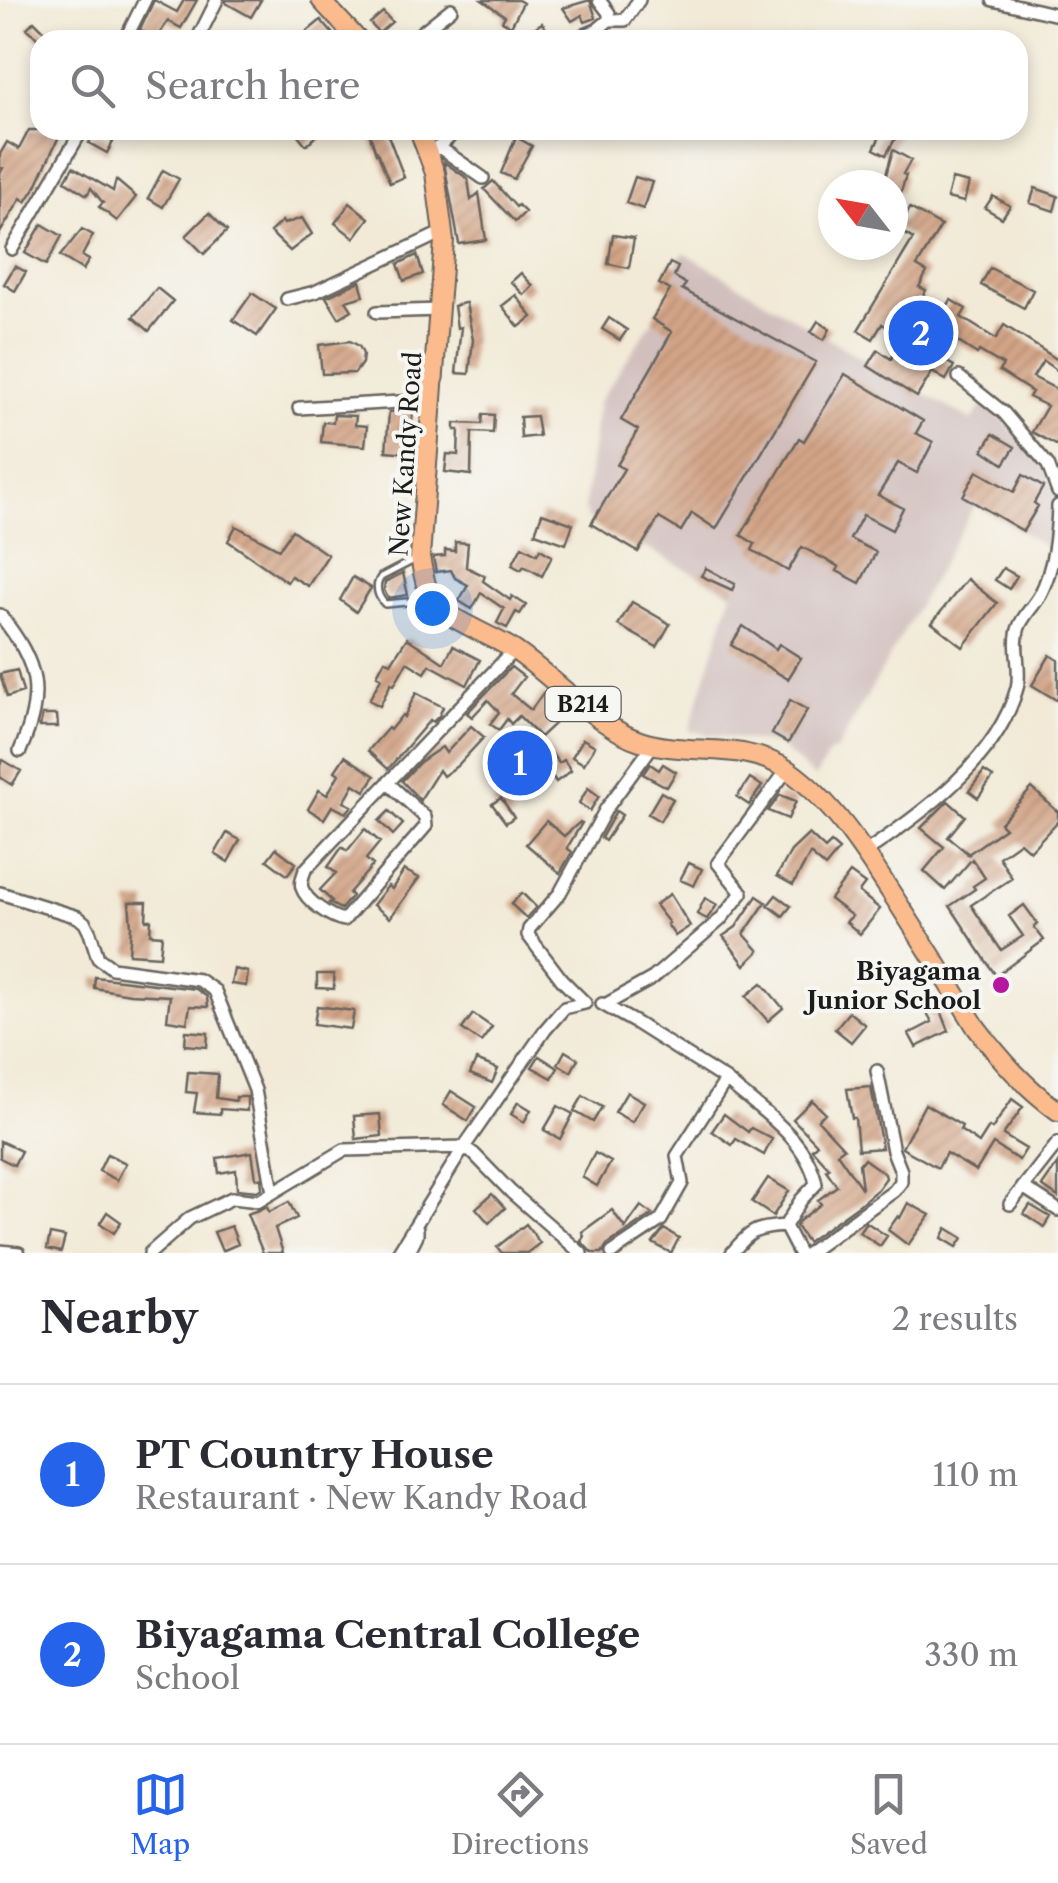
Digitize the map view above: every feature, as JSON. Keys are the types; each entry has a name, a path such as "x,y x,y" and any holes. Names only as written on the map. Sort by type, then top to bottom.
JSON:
{"main road":[{"path":"321,0 349,30"},
{"name":"New Kandy Road","path":"426,140 433,149 444,232 420,557 432,599"},
{"name":"B214","path":"432,599 455,617 514,650 606,725 635,740 652,745 742,752 770,760 786,770 824,803 864,853 996,1053 1020,1081 1058,1112"}],"street":[{"path":"130,30 145,0"},
{"path":"201,30 217,0"},
{"path":"598,0 609,13 609,20"},
{"path":"597,30 609,20 625,20 639,0"},
{"path":"993,0 1058,15"},
{"path":"425,30 451,9"},
{"path":"12,249 76,140"},
{"path":"445,140 433,149 483,178"},
{"path":"286,300 315,292 444,232"},
{"path":"377,312 440,310"},
{"path":"960,378 1004,413 1048,464 1058,492"},
{"path":"299,408 433,400"},
{"path":"864,853 947,791 993,739 1009,712 1019,682 1018,629 1045,582 1056,547 1058,506"},
{"path":"0,615 33,670 32,722 20,751"},
{"path":"388,783 425,817 426,826 344,920 330,918 302,890 300,882 305,870 514,650"},
{"path":"585,1003 562,980 528,935 529,930 560,894 606,808 652,745"},
{"path":"605,1004 653,978 720,920 742,893 718,863 786,770"},
{"path":"0,893 78,917 85,923 98,958 112,968 200,980 215,990 255,1090 273,1192"},
{"path":"398,1253 464,1147 545,1030 564,1008 585,1003 605,1004 726,1080 782,1129 814,1172 816,1184 785,1226"},
{"path":"808,1253 901,1182 877,1071"},
{"path":"612,1253 661,1220 682,1182 677,1156 726,1080"},
{"path":"1010,1204 1058,1142"},
{"path":"150,1253 190,1218 232,1198 258,1201 344,1150 464,1147 581,1253"},
{"path":"1023,1187 1058,1210"},
{"path":"408,1253 417,1236 417,1224"},
{"path":"732,1253 744,1237 759,1227 785,1226"},
{"path":"785,1226 799,1253"},
{"path":"0,1251 18,1253"}],"lane":[{"path":"420,557 380,577 377,589 385,604 432,599"},
{"path":"398,574 401,566"}],"shaded area":[{"path":"684,252 972,421 985,402 1038,457 1058,495 1058,522 1050,550 975,505 835,753 831,750 815,778 778,745 689,731 732,593 586,517 584,511 598,403 673,290 679,256"}],"building":[{"path":"154,0 177,12 184,0 197,0 181,28 168,21 162,30 140,30"},
{"path":"226,0 261,0 251,17"},
{"path":"482,0 523,3 511,26 502,21 505,16"},
{"path":"590,0 596,18 585,22 582,15 572,21 563,8"},
{"path":"383,12 392,22 383,30 376,30 370,23"},
{"path":"321,20 330,30 309,30"},
{"path":"34,21 43,30 30,31 27,28"},
{"path":"29,130 30,140 57,140 35,188 26,202 21,198 0,233 0,154 7,142 19,149"},
{"path":"91,140 113,142 107,153 89,143"},
{"path":"371,140 390,140 404,177 390,183"},
{"path":"515,140 532,146 514,179 501,173"},
{"path":"878,140 894,140 886,155 874,149"},
{"path":"893,150 911,160 905,170 887,170"},
{"path":"444,162 468,179 471,200 479,193 486,240 459,244"},
{"path":"73,167 113,191 116,180 136,197 117,221 99,207 103,203 91,188 87,195 65,181"},
{"path":"163,170 179,179 163,207 148,198"},
{"path":"635,177 652,182 643,209 626,203"},
{"path":"952,179 969,183 964,202 947,198"},
{"path":"493,181 525,212 515,222 484,189"},
{"path":"1035,188 1058,196 1054,211 1030,203"},
{"path":"993,196 1010,206 1002,218 985,208"},
{"path":"350,203 369,218 354,238 335,223"},
{"path":"910,208 941,226 917,266 927,272 919,287 926,290 902,335 882,324 873,339 858,330 900,260 908,260 913,239 908,236"},
{"path":"209,213 227,231 204,254 186,236"},
{"path":"302,218 312,234 290,251 270,232 282,221 284,224"},
{"path":"42,224 62,236 46,265 25,253"},
{"path":"82,229 93,235 82,256 89,260 83,270 60,256"},
{"path":"613,235 634,238 629,268 608,264"},
{"path":"417,255 423,274 404,281 398,264"},
{"path":"670,263 678,267 674,276 686,284 682,289 816,362 716,529 692,513 681,531 659,518 638,552 591,524 624,469 617,465 638,430 621,420 672,332 652,319 670,290 659,284"},
{"path":"15,266 26,272 15,291 4,284"},
{"path":"990,268 1033,290 1024,308 981,285"},
{"path":"521,273 533,286 524,295 511,282"},
{"path":"360,281 364,296 346,301 352,310 339,318 326,297"},
{"path":"157,288 173,301 149,331 133,317"},
{"path":"252,293 276,309 257,336 233,320"},
{"path":"516,295 532,317 519,327 502,306"},
{"path":"951,300 966,309 961,317 996,339 1004,325 1058,360 1058,371 1043,361 1033,377 1058,390 1058,446 1032,432 1047,406 1029,397 1032,392 999,371 1003,365 949,336 937,356 954,366 946,380 932,372 917,397 868,366 878,350 891,359 903,339 921,349"},
{"path":"466,303 473,340 469,374 456,373 461,327 457,328 454,306"},
{"path":"609,318 627,330 620,340 602,329"},
{"path":"818,321 830,329 824,340 811,332"},
{"path":"350,341 363,354 355,373 322,374 319,345"},
{"path":"845,374 923,421 916,433 933,442 917,473 898,463 878,495 903,508 892,530 863,515 850,539 876,552 860,583 802,547 788,571 752,550 755,544 741,535 799,438 804,441"},
{"path":"413,411 409,453 386,451 389,412"},
{"path":"483,414 494,415 493,433 472,432 471,475 445,472 447,454 458,455 459,430 455,430 455,423 482,424"},
{"path":"334,415 356,416 355,425 367,426 365,446 321,442 323,422 333,423"},
{"path":"536,416 539,436 521,438 520,417"},
{"path":"993,434 1015,447 1004,464 983,450"},
{"path":"977,471 1014,492 1023,475 1043,487 1034,503 1038,506 1023,531 963,496"},
{"path":"542,513 573,524 566,544 535,533"},
{"path":"236,526 279,549 292,530 328,555 308,586 291,576 287,582 228,541"},
{"path":"455,542 468,543 466,567 485,576 483,581 510,600 512,596 526,605 520,614 516,612 507,628 497,623 504,609 481,593 472,609 459,601 468,585 455,578 451,570 436,572 433,557 445,556 445,550 455,551"},
{"path":"522,546 552,556 542,576 524,566 521,570 512,565"},
{"path":"706,568 735,584 732,590 701,576"},
{"path":"1003,568 1017,576 1009,589 995,580"},
{"path":"403,573 408,595 388,598 385,582"},
{"path":"353,577 371,588 356,612 340,600"},
{"path":"967,579 997,603 963,647 932,623"},
{"path":"632,602 670,624 657,647 618,625"},
{"path":"743,626 776,649 779,644 801,658 788,679 731,645"},
{"path":"407,638 444,663 453,646 480,660 467,685 430,665 425,673 407,662 380,706 369,700 381,678 377,675 385,660 391,663"},
{"path":"1050,655 1058,660 1058,701 1032,685"},
{"path":"511,667 524,677 511,694 531,710 543,693 552,699 546,708 558,714 554,724 540,737 519,716 511,724 507,719 499,730 490,724 499,712 488,700 472,717 467,713"},
{"path":"17,670 23,692 7,697 0,674"},
{"path":"416,693 443,707 388,769 368,751 404,717"},
{"path":"790,700 807,710 788,743 772,734"},
{"path":"42,715 57,715 58,727 40,727"},
{"path":"471,726 484,737 457,766 443,776 439,770 420,800 402,781 442,747 446,753"},
{"path":"583,739 595,746 584,764 572,757"},
{"path":"545,746 559,763 564,760 571,771 556,782 543,762 538,766 531,757"},
{"path":"345,756 375,776 365,791 354,784 344,802 352,806 346,813 332,806 324,819 308,809 319,790 327,795"},
{"path":"3,760 21,771 12,785 0,777"},
{"path":"650,764 659,770 663,764 676,772 667,787 643,774"},
{"path":"984,771 993,777 978,798 969,791"},
{"path":"750,778 762,786 749,805 737,797"},
{"path":"588,788 599,796 590,811 579,803"},
{"path":"1032,788 1058,812 1058,821 1030,851 1020,842 999,857 1012,878 971,905 1001,950 1023,936 1009,916 1024,905 1044,940 996,976 950,906 985,878 972,859 945,890 924,871 944,847 921,828 948,801 965,816 948,837 968,854 1005,828 1000,823"},
{"path":"661,792 673,799 660,821 648,814"},
{"path":"780,795 796,801 788,819 768,811"},
{"path":"501,798 514,817 506,823 492,804"},
{"path":"389,811 403,824 393,835 379,821"},
{"path":"616,811 622,815 605,841 601,838"},
{"path":"546,821 564,836 582,823 567,848 572,852 560,873 526,844"},
{"path":"365,829 380,842 366,859 373,865 341,909 329,903 332,901 320,890 336,873 328,867 342,847 347,851"},
{"path":"227,833 240,840 228,862 215,854"},
{"path":"809,834 825,849 831,843 839,850 825,867 810,854 793,885 777,876 791,851"},
{"path":"276,848 296,863 287,875 267,860"},
{"path":"689,863 702,869 694,886 680,880"},
{"path":"404,870 419,878 390,918 373,905 388,886 392,889"},
{"path":"850,873 865,884 859,892 880,909 860,934 846,922 852,916 830,899"},
{"path":"522,893 536,907 526,918 511,904"},
{"path":"670,894 690,926 675,936 655,905"},
{"path":"776,895 791,906 783,916 768,905"},
{"path":"757,896 766,902 744,934 759,951 745,965 723,936 736,927"},
{"path":"705,898 717,905 707,919 697,914"},
{"path":"129,902 147,902 150,934 162,935 160,956 129,954"},
{"path":"234,969 248,972 246,986 231,984"},
{"path":"317,974 334,974 334,989 317,988"},
{"path":"95,977 196,989 207,997 208,1007 190,1006 187,1023 167,1020 170,996 94,988"},
{"path":"762,983 783,1008 768,1021 746,996"},
{"path":"935,995 949,1031 916,1047 909,1034 932,1022 921,1002"},
{"path":"317,1006 354,1011 351,1029 314,1024"},
{"path":"849,1012 865,1025 851,1042 835,1029"},
{"path":"473,1014 492,1027 481,1042 462,1029"},
{"path":"186,1031 208,1033 207,1047 185,1045"},
{"path":"565,1051 578,1059 571,1072 558,1064"},
{"path":"539,1056 558,1068 552,1078 532,1067"},
{"path":"476,1060 498,1069 492,1083 470,1074"},
{"path":"188,1072 218,1074 216,1098 236,1101 236,1097 247,1097 247,1111 194,1112 197,1093 186,1092"},
{"path":"871,1087 882,1148 858,1150 847,1089"},
{"path":"451,1091 476,1107 468,1121 443,1105"},
{"path":"627,1092 644,1102 632,1122 615,1112"},
{"path":"583,1096 602,1107 593,1122 574,1111"},
{"path":"1012,1099 1023,1107 1003,1135 1026,1149 1019,1160 993,1144 976,1171 946,1153 938,1168 902,1148 925,1104 962,1126 960,1130 979,1143"},
{"path":"812,1100 825,1113 818,1120 844,1148 837,1153 862,1189 859,1164 864,1159 886,1178 860,1204 807,1242 796,1226 821,1204 818,1200 837,1186 826,1170 829,1168 812,1149 817,1144 793,1119"},
{"path":"518,1102 531,1110 524,1122 511,1114"},
{"path":"558,1106 573,1114 560,1139 544,1130"},
{"path":"380,1114 382,1136 356,1139 354,1116"},
{"path":"724,1114 748,1132 751,1128 772,1139 764,1155 736,1139 732,1145 712,1131"},
{"path":"0,1141 21,1151 14,1165 0,1158"},
{"path":"252,1152 256,1178 261,1178 262,1188 237,1189 236,1170 219,1173 217,1158"},
{"path":"595,1153 611,1162 597,1186 582,1177"},
{"path":"107,1154 126,1163 117,1180 99,1171"},
{"path":"1058,1163 1058,1197 1042,1186"},
{"path":"768,1178 789,1191 773,1216 752,1202"},
{"path":"492,1194 505,1208 489,1223 476,1208"},
{"path":"289,1202 297,1218 275,1228 283,1253 263,1253 247,1214 267,1207 269,1212"},
{"path":"908,1203 930,1215 908,1245 888,1230"},
{"path":"1030,1205 1050,1217 1044,1227 1024,1214"},
{"path":"641,1206 652,1214 607,1245 602,1253 592,1253 581,1241 582,1232 612,1210 625,1228"},
{"path":"107,1212 121,1222 114,1233 100,1223"},
{"path":"866,1222 887,1236 880,1246 859,1232"},
{"path":"526,1224 540,1243 527,1253 502,1253 497,1247"},
{"path":"231,1226 238,1244 222,1251 214,1232"},
{"path":"947,1228 963,1238 957,1247 942,1238"},
{"path":"664,1229 679,1238 671,1253 653,1243"},
{"path":"50,1234 65,1237 61,1252 47,1249"}],"place":[{"name":"Biyagama Central College","path":"921,333"},
{"name":"PT Country House","path":"520,763"},
{"name":"Biyagama Junior School","path":"1001,985"}]}
